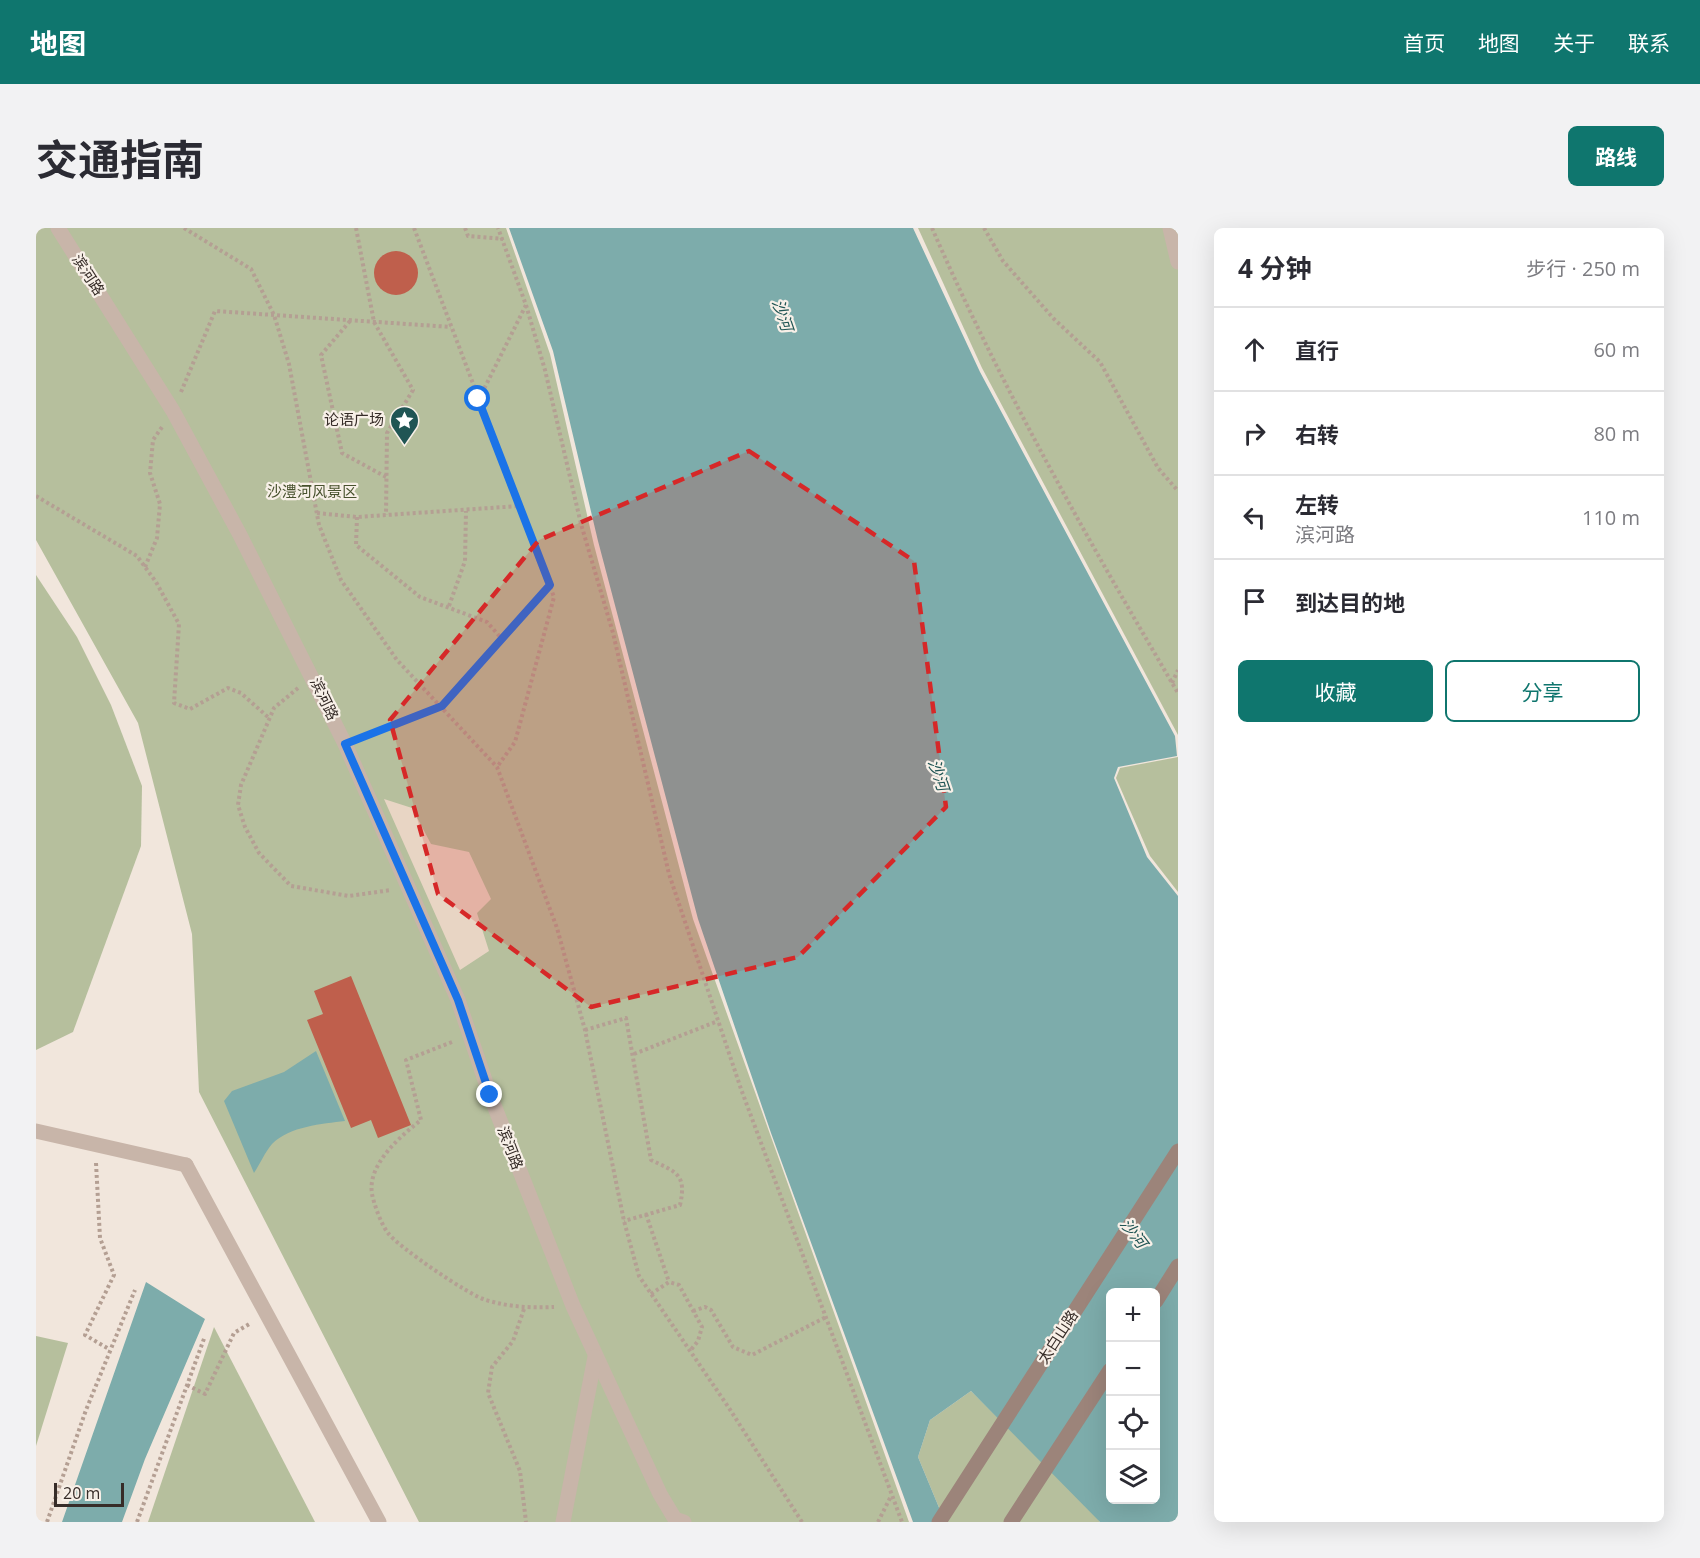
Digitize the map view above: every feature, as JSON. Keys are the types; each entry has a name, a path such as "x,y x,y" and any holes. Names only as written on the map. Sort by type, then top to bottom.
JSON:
{"main road":[{"name":"太白山路","path":"939,1522 1178,1151"},
{"path":"1160,1293 1178,1266"},
{"path":"1011,1522 1106,1376"}],"street":[{"name":"滨河路","path":"58,228 173,411 313,676 409,888 471,1034 490,1095 595,1357 660,1494 675,1519 684,1522"},
{"path":"1170,228 1178,262"},
{"path":"36,1131 186,1166 379,1522"},
{"path":"563,1522 595,1357"}],"path":[{"path":"184,228 251,268 274,315 289,364 317,513 341,579 397,660 497,767 557,928 585,1030 624,1221 639,1276 802,1522"},
{"path":"356,228 374,322 413,390 387,433 386,515"},
{"path":"414,228 554,597 515,742 497,767"},
{"path":"465,228 468,236 503,239"},
{"path":"498,228 526,305 545,370 581,524 613,633 669,874 741,1089 891,1496 903,1522"},
{"path":"932,228 965,303 1094,553 1178,693"},
{"path":"984,228 1003,261 1054,319 1100,362 1158,468 1178,491"},
{"path":"478,399 526,305"},
{"path":"145,567 157,538 160,504 150,473 153,440 173,411 215,311 451,327"},
{"path":"351,320 321,355 342,453 386,477"},
{"path":"36,495 137,556 145,567 179,624 174,703 190,709 228,688 241,693 269,718"},
{"path":"317,513 357,517 519,506"},
{"path":"449,606 465,561 466,511"},
{"path":"357,517 356,545 420,597 487,622 501,638"},
{"path":"345,744 442,706 550,585"},
{"path":"1172,683 1178,670"},
{"path":"313,676 274,708 269,718 241,785 238,805 245,827 259,853 291,886 349,896 409,888"},
{"path":"585,1030 626,1018 651,1160 677,1173 684,1187 680,1204 624,1221"},
{"path":"634,1054 718,1021"},
{"path":"471,1034 406,1060 421,1120 394,1142 376,1170 372,1193 387,1233 422,1260 483,1300 524,1309 573,1306"},
{"path":"98,1145 95,1177 100,1238 114,1275 85,1335 109,1349"},
{"path":"646,1214 669,1282"},
{"path":"651,1294 669,1282"},
{"path":"669,1282 678,1285 702,1327 698,1341 690,1352"},
{"path":"46,1522 109,1349 135,1290"},
{"path":"693,1311 705,1307 711,1310 734,1347 752,1355 826,1317"},
{"path":"524,1309 513,1341 492,1367 488,1393 520,1471 526,1522"},
{"path":"187,1385 205,1394 234,1334 266,1313"},
{"path":"137,1522 205,1336"},
{"path":"878,1522 891,1496"}],"highlighted area":[{"path":"749,451 914,561 946,807 798,957 591,1007 438,894 390,720 539,540"}],"green space":[{"name":"沙澧河风景区","path":"36,228 506,228 550,354 594,545 693,919 909,1522 419,1522 199,1092 192,934 138,723 36,540"},
{"path":"918,228 1178,228 1178,735 982,368"},
{"path":"36,575 77,637 111,705 142,786 141,846 73,1032 36,1050"},
{"path":"1178,757 1178,892 1150,856 1116,778 1120,768"},
{"path":"214,1327 315,1522 148,1522"},
{"path":"36,1336 68,1343 36,1446"},
{"path":"971,1391 1093,1512 1100,1522 945,1522 918,1457 930,1420"}],"shaded area":[{"path":"384,799 412,808 431,844 469,852 491,899 477,913 489,951 460,970"}],"water":[{"name":"沙河","path":"509,228 913,228 980,372 1175,736 1177,756 1118,767 1114,778 1147,857 1178,896 1178,1522 1100,1522 971,1391 930,1420 918,1457 945,1522 913,1522 771,1133 698,919 598,541 553,351"},
{"path":"316,1051 345,1121 307,1127 279,1138 269,1147 254,1173 224,1101 232,1091 284,1072"},
{"path":"146,1282 205,1319 145,1459 122,1522 62,1522"}],"building":[{"path":"396,251 411,258 418,273 411,288 396,295 381,288 374,273 381,258"},
{"path":"351,976 411,1125 378,1138 371,1120 351,1128 307,1020 323,1014 314,991"}],"place":[{"name":"论语广场","path":"405,446"}],"route":[{"path":"478,399 550,585 442,706 345,744 458,1000 490,1095"}]}
